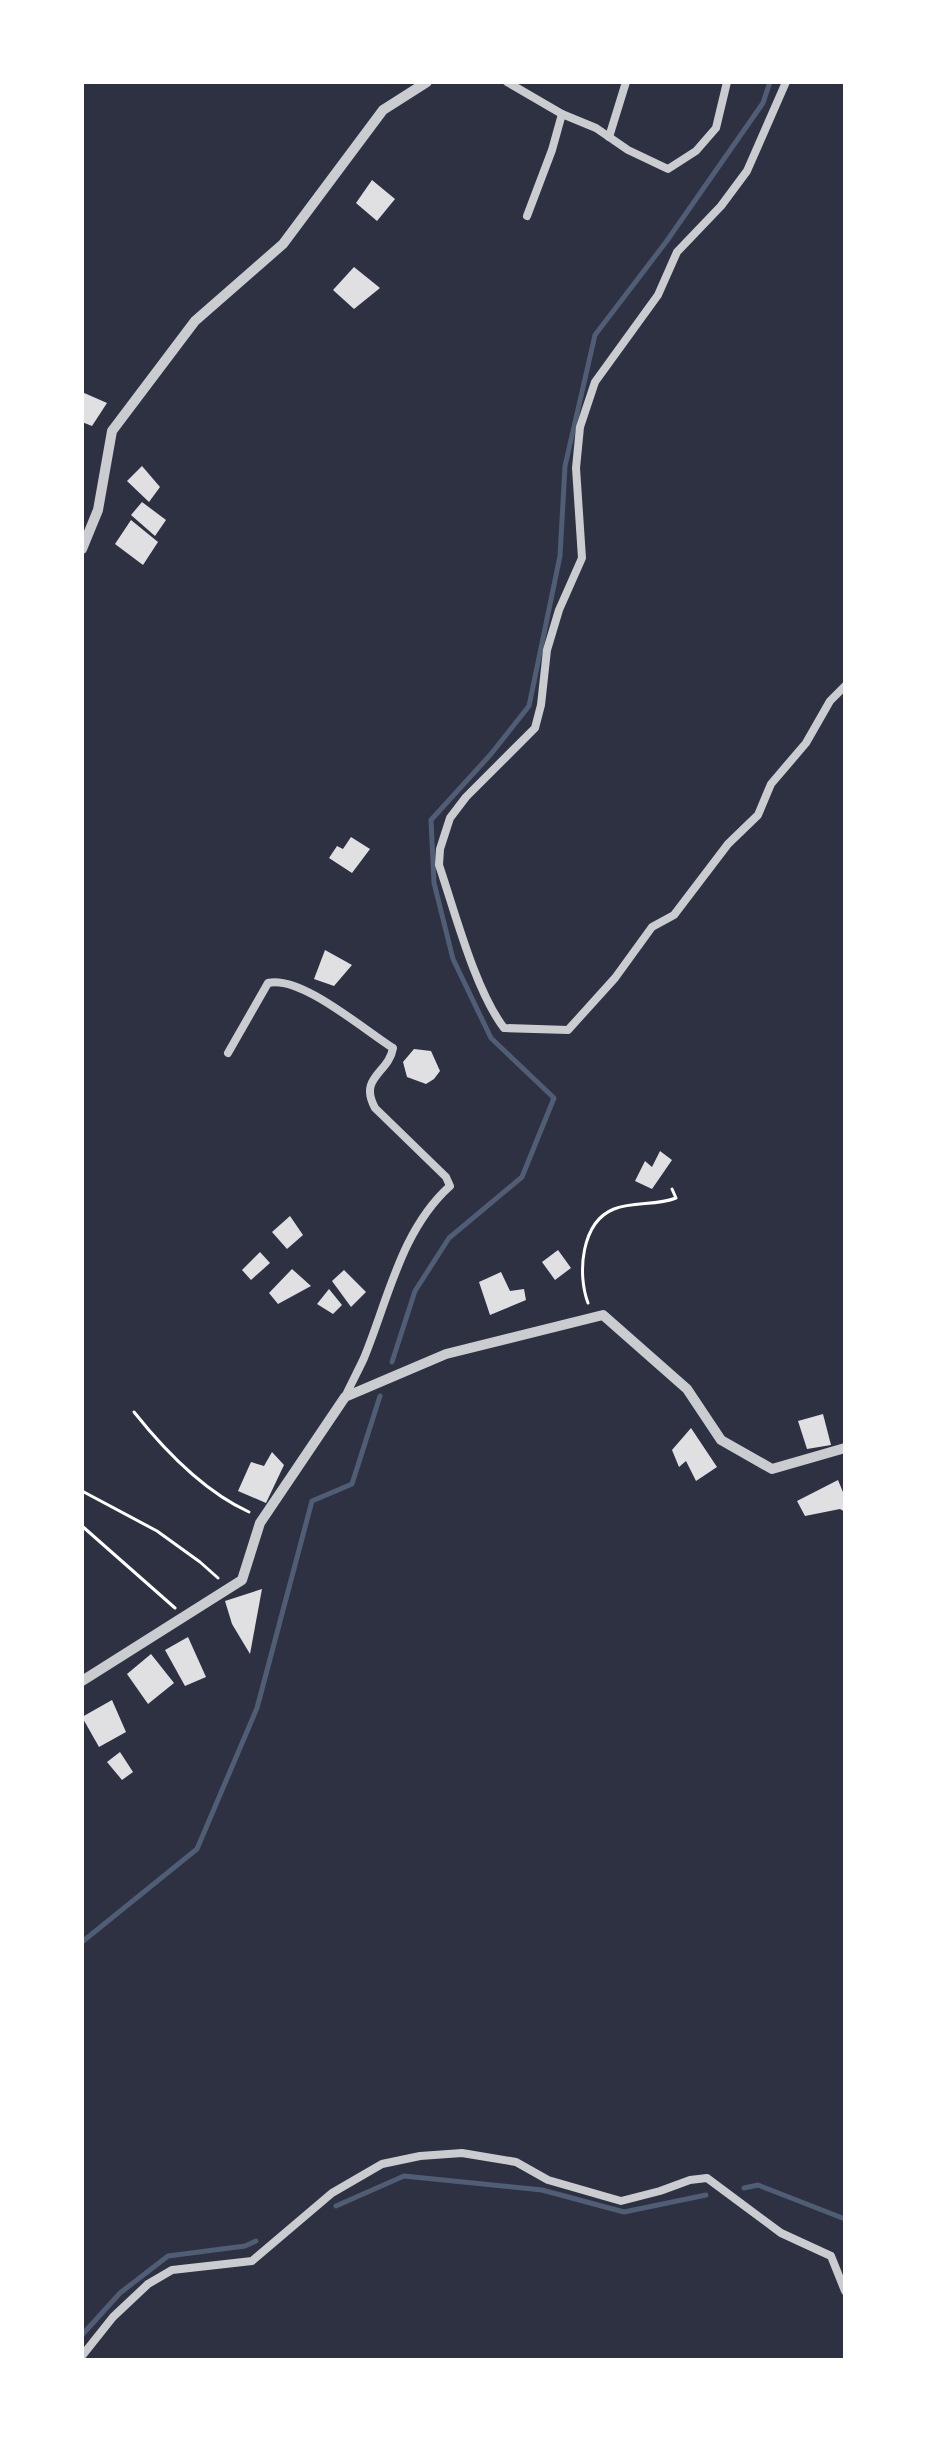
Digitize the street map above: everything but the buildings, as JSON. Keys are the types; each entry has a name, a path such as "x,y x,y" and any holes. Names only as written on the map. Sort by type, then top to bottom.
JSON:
{"street":[{"path":"82,549 98,510 112,431 195,321 283,244 383,110 427,82"},
{"path":"507,82 668,169 696,151 716,128 727,82"},
{"path":"609,137 626,82"},
{"path":"786,82 747,171 721,206 677,252 658,295 595,382 580,427 576,468 582,558 559,610 547,650 541,705 535,728 466,797 450,818 440,849 439,865 472,960 491,1010 504,1028 568,1030 615,978 652,927 674,915 728,844 758,815 771,784 806,743 830,701 845,686"},
{"path":"527,216 562,114"},
{"path":"82,1681 242,1580 264,1518 345,1397 364,1358 392,1278 418,1228 450,1186 446,1177 375,1108 370,1098 370,1088 376,1075 392,1056 393,1048 303,987 275,981 268,983 228,1053"},
{"path":"345,1397 446,1354 603,1315 687,1389 721,1440 772,1469 845,1448"},
{"path":"82,2356 113,2317 148,2284 172,2270 252,2261 332,2193 382,2164 420,2156 462,2153 516,2162 548,2180 621,2201 690,2180 707,2178 781,2233 831,2256 845,2291"}],"path":[{"path":"594,1317 585,1294 581,1269 589,1239 600,1218 613,1209 630,1204 657,1203 676,1198 672,1189"},
{"path":"134,1412 155,1439 196,1478 233,1504 264,1518"},
{"path":"82,1491 157,1531 200,1562 228,1589"},
{"path":"82,1526 170,1604"}],"waterway":[{"path":"392,1362 415,1291 449,1238 522,1177 554,1098 491,1038 453,959 434,883 431,820 491,754 529,706 560,556 565,466 595,335 666,242 763,103 770,82"},
{"path":"82,1942 197,1849 257,1708 312,1501 352,1484 380,1396"},
{"path":"336,2206 404,2176 542,2190 624,2212 706,2195"},
{"path":"744,2188 758,2185 845,2219"},
{"path":"82,2335 120,2293 168,2256 245,2246 256,2241"}]}
